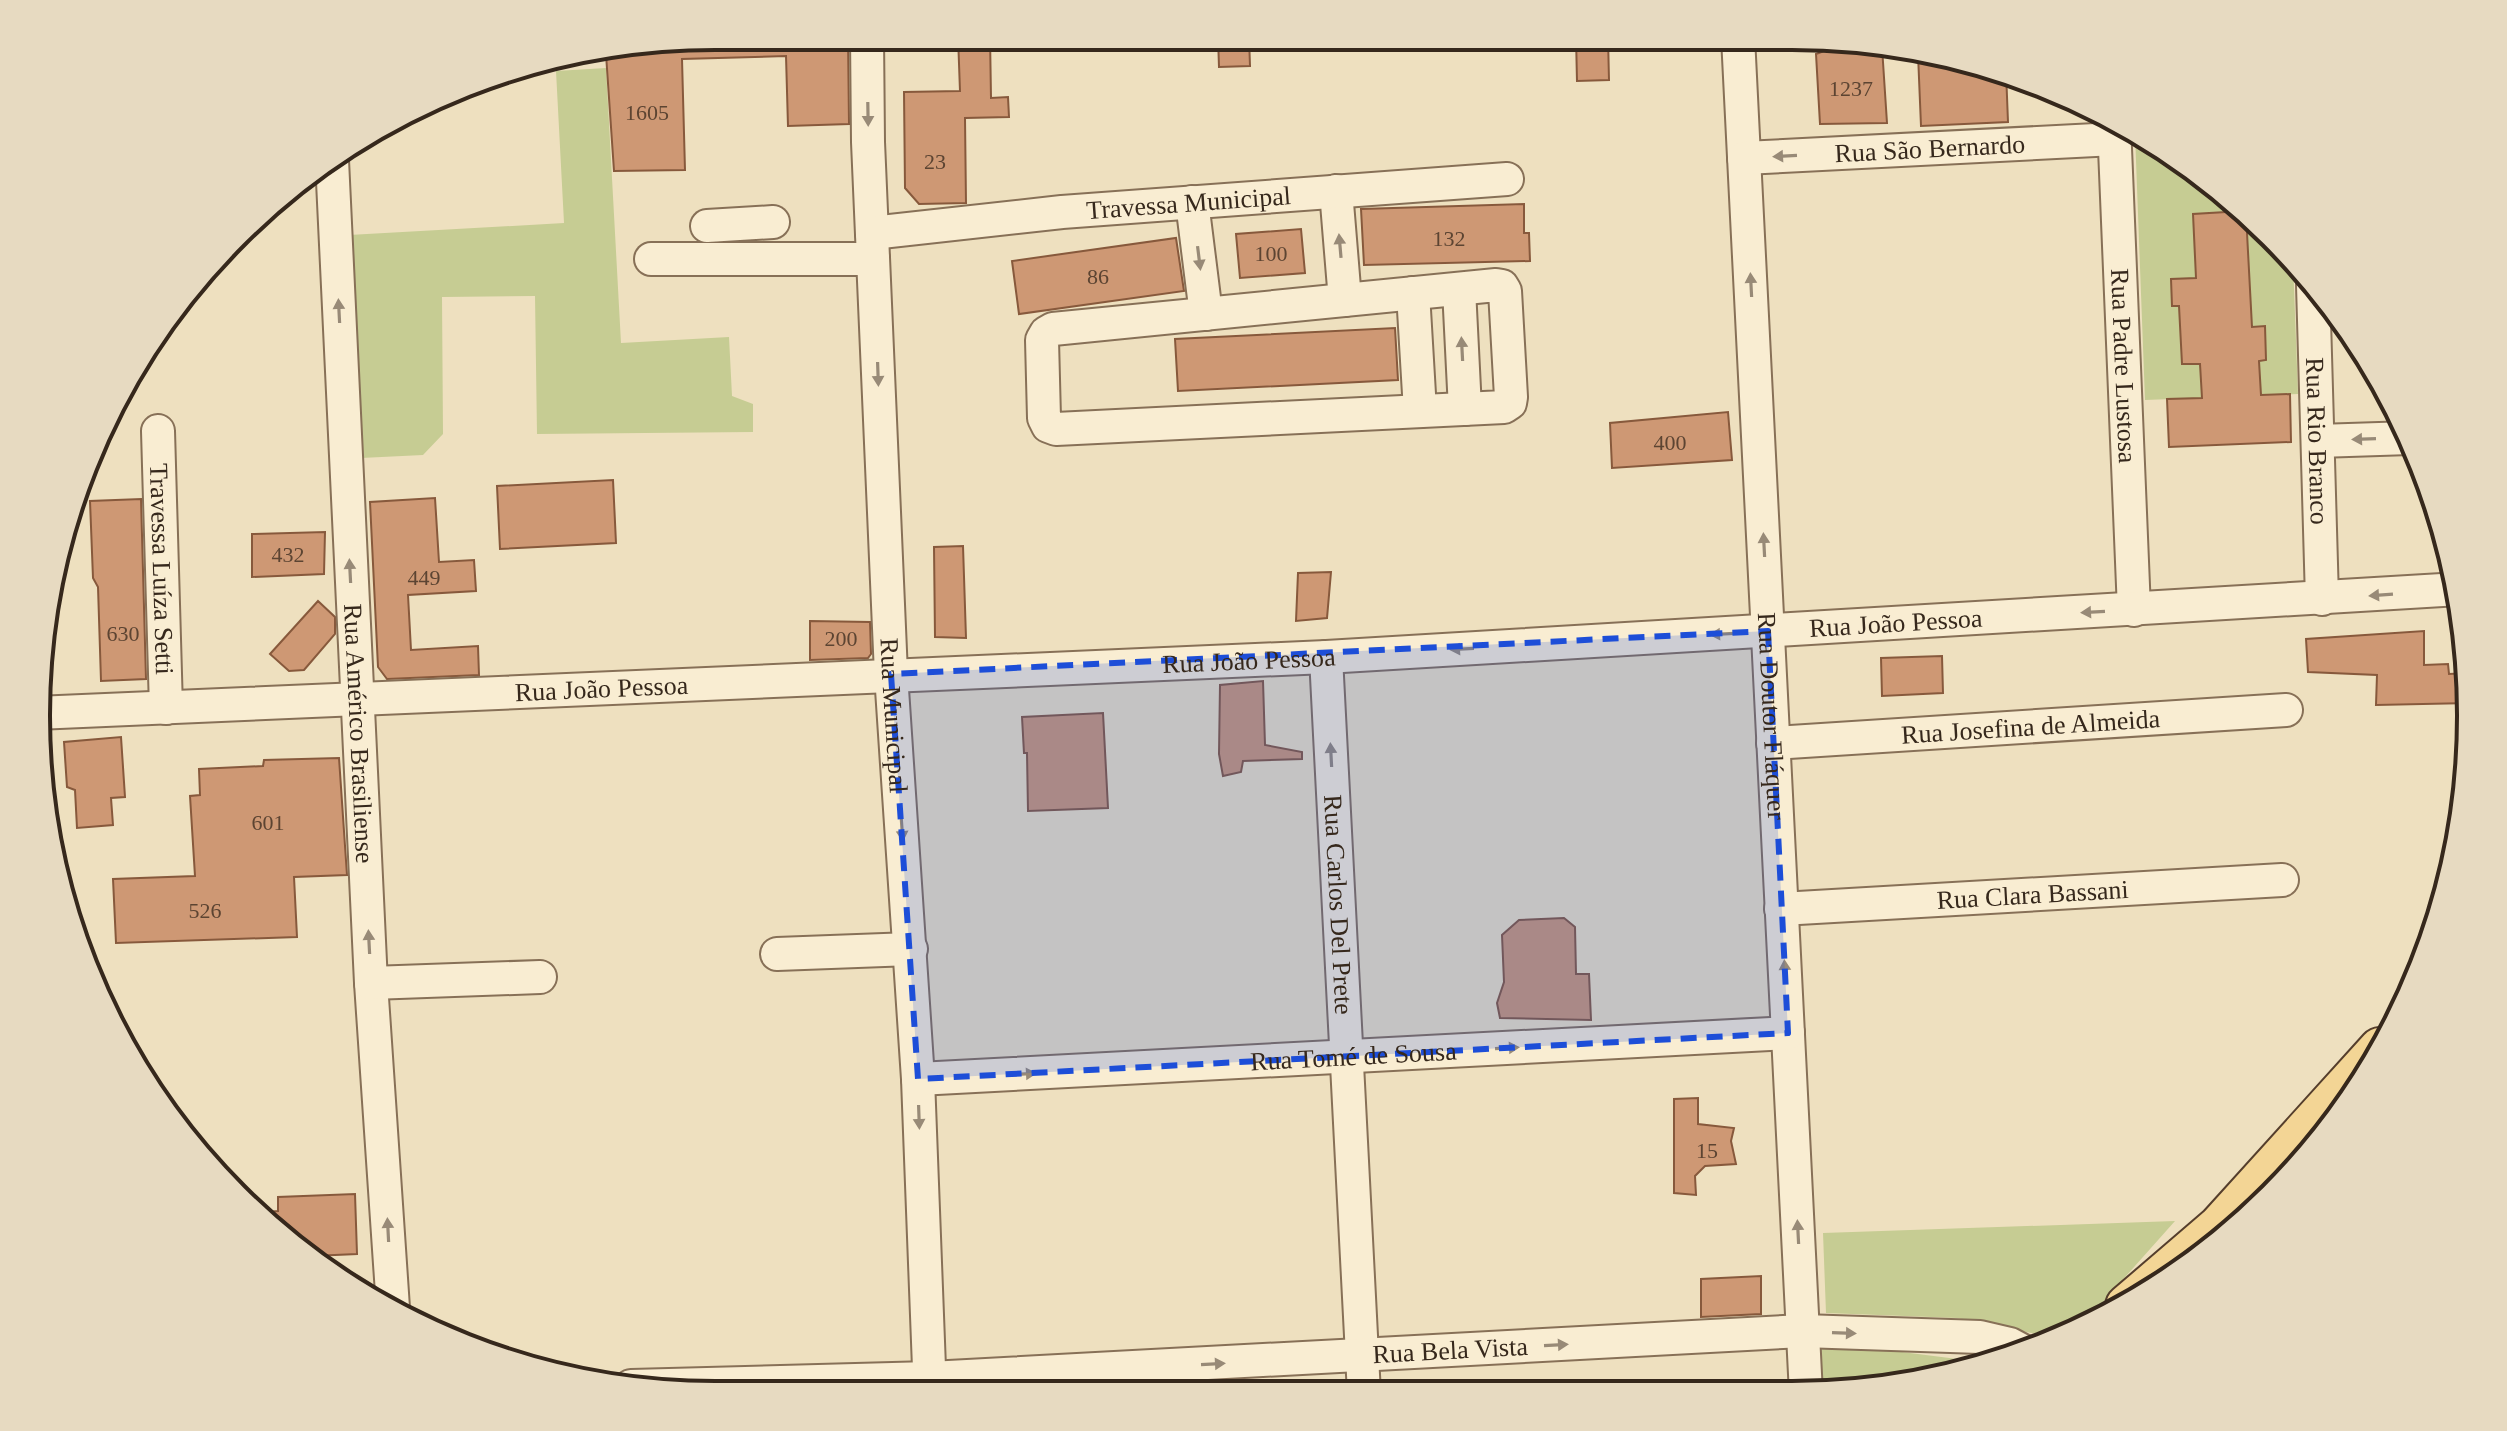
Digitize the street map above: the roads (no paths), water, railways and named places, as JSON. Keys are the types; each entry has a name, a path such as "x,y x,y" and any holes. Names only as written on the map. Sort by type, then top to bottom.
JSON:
{"main road":[{"path":"2226,1219 2335,1098"}],"street":[{"name":"Rua Municipal","path":"867,50 872,246 891,674 911,949 930,1381"},
{"name":"Rua Doutor Fláquer","path":"1739,50 1805,1381"},
{"name":"Rua São Bernardo","path":"1744,158 2110,131"},
{"name":"Rua Padre Lustosa","path":"2115,134 2134,610"},
{"name":"Rua Américo Brasiliense","path":"333,172 371,983 392,1297"},
{"name":"Travessa Municipal","path":"651,259 872,246 1062,212 1507,179"},
{"path":"1336,191 1345,300"},
{"path":"1192,202 1206,314"},
{"path":"707,226 773,222"},
{"path":"1496,285 1505,291 1510,403 1504,407 1071,428 1048,426 1044,418 1042,340 1053,329 1413,293 1496,285"},
{"path":"1459,289 1465,409"},
{"path":"1413,293 1420,411"},
{"name":"Rua Rio Branco","path":"2314,303 2322,599"},
{"name":"Travessa Luíza Setti","path":"158,431 166,708"},
{"path":"2318,441 2396,438"},
{"name":"Rua João Pessoa","path":"50,712 1326,657 2445,590"},
{"name":"Rua Carlos Del Prete","path":"1326,657 1363,1381"},
{"name":"Rua Josefina de Almeida","path":"1773,743 2286,710"},
{"name":"Rua Clara Bassani","path":"1781,909 2282,880"},
{"path":"777,954 911,949"},
{"path":"371,983 540,977"},
{"name":"Rua Tomé de Sousa","path":"918,1079 1788,1033"},
{"name":"Rua Bela Vista","path":"1002,1381 1362,1356 1803,1331 1980,1337 2010,1344"}]}
